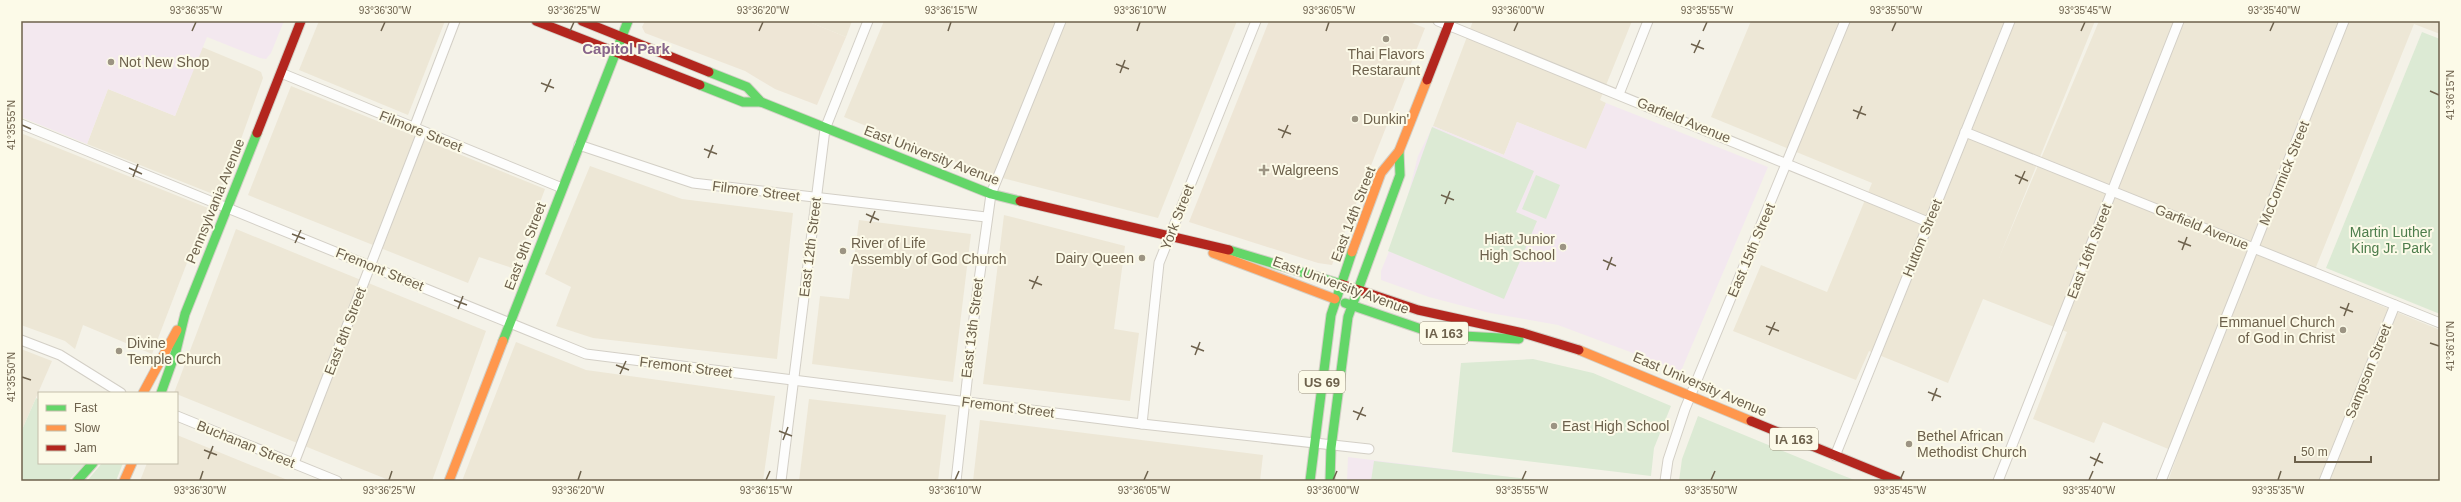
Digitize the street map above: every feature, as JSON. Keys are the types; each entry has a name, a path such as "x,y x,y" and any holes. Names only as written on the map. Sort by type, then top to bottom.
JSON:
{"main road":[{"name":"Pennsylvania Avenue","path":"161,392 176,351 185,314 301,21"},
{"name":"East University Avenue","path":"536,21 743,102 761,102 825,129 991,194 1244,254 1418,310 1523,333 1576,349 1898,481"},
{"name":"East University Avenue","path":"582,21 747,87 761,102"},
{"name":"East 9th Street","path":"449,481 628,21"},
{"name":"East 14th Street","path":"1310,481 1331,315 1335,299 1381,173 1399,151 1450,23"},
{"name":"East 14th Street","path":"1332,444 1348,317 1400,176 1399,151"},
{"name":"East University Avenue","path":"1169,237 1352,306 1424,330 1463,336 1526,339 1557,344"},
{"path":"144,392 185,314"},
{"name":"US 69","path":"1330,481 1332,444"},
{"path":"77,481 92,464"},
{"path":"124,481 132,464"}],"street":[{"name":"East 8th Street","path":"294,463 370,265 455,21"},
{"name":"East 12th Street","path":"782,481 825,129 868,21"},
{"name":"East 13th Street","path":"956,481 986,217 991,194 1061,21"},
{"name":"York Street","path":"1142,424 1159,263 1256,21"},
{"name":"Garfield Avenue","path":"1438,21 1450,23 1928,222"},
{"path":"1619,94 1648,21"},
{"name":"East 15th Street","path":"1665,481 1668,460 1691,395 1845,21"},
{"name":"Hutton Street","path":"1835,456 2010,21"},
{"name":"East 16th Street","path":"1998,481 2179,21"},
{"name":"McCormick Street","path":"2160,481 2344,21"},
{"name":"Filmore Street","path":"281,73 562,188"},
{"name":"Fremont Street","path":"21,124 586,354 1142,424 1369,448"},
{"name":"Garfield Avenue","path":"1965,132 2440,323"},
{"name":"Filmore Street","path":"579,145 693,184 986,217"},
{"name":"Sampson Street","path":"2324,481 2394,305"},
{"path":"21,340 60,354 119,392"},
{"name":"Buchanan Street","path":"178,416 337,481"}],"shaded area":[{"path":"21,21 284,21 271,53 266,59 207,37 175,116 108,89 87,144 21,117"},
{"path":"319,21 445,21 408,115 299,70"},
{"path":"645,21 807,21 846,37 817,105 775,89 745,71 645,33 642,27"},
{"path":"807,21 852,21 846,37"},
{"path":"884,21 1237,21 1158,218 983,173 844,117"},
{"path":"1269,21 1407,21 1425,28 1332,265 1318,263 1189,222"},
{"path":"1473,21 1632,21 1600,100 1606,103 1587,150 1517,122 1504,155 1433,126"},
{"path":"1751,21 2095,21 1999,258 2099,21 2440,21 2440,34 2414,24 2312,277 2440,330 2440,481 2168,481 2178,453 2103,422 2094,443 2033,419 2067,332 1983,299 1948,383 1869,351 1856,380 1733,331 1761,265 1827,292 1872,183 1711,117"},
{"path":"202,47 261,72 263,78 232,164 219,194 213,194 87,144 108,89 175,116"},
{"path":"291,86 545,189 515,269 479,257 468,283 248,195"},
{"name":"Hiatt Junior High School","path":"1606,103 1768,167 1681,371 1558,325 1490,313 1429,297 1381,280 1381,271 1401,222 1418,156 1433,126 1504,155 1517,122 1586,149"},
{"path":"23,134 208,208 152,354 83,325 75,349 65,341 21,325"},
{"path":"590,166 682,199 793,213 777,359 593,338 556,326 571,287 545,274"},
{"path":"1004,215 1125,246 1114,329 1139,333 1130,401 983,384"},
{"path":"859,220 971,234 953,382 812,364 820,296 849,299"},
{"path":"236,229 486,331 432,481 391,481 178,395 178,392 174,392"},
{"path":"516,342 586,370 775,396 763,481 462,481"},
{"path":"21,349 52,361 21,432"},
{"path":"809,399 946,415 938,481 799,481"},
{"path":"980,420 1263,455 1260,481 973,481"},
{"path":"178,435 290,481 140,481 147,464 178,464"},
{"path":"1348,457 1543,481 1347,481"}],"green space":[{"name":"Martin Luther King Jr. Park","path":"2422,32 2440,39 2440,314 2326,268"},
{"path":"1432,127 1534,171 1516,212 1537,221 1504,299 1388,251"},
{"path":"1536,175 1560,185 1546,219 1522,209"},
{"name":"East High School","path":"1533,359 1593,373 1671,406 1654,448 1651,476 1452,452 1461,363"},
{"path":"36,398 38,399 38,464 85,464 68,481 21,481 21,432"},
{"name":"East High School","path":"1698,416 1857,481 1679,481 1682,459"},
{"path":"1374,461 1546,481 1371,481"},
{"path":"101,464 123,464 116,481 87,481"}],"traffic: fast":[{"path":"503,341 628,21"},
{"path":"709,72 747,87 761,102 991,194 1020,201"},
{"path":"700,85 743,102 761,102"},
{"path":"161,392 176,351 185,314 257,133"},
{"path":"1330,481 1331,448 1348,317 1400,175 1399,151"},
{"path":"1229,250 1341,284"},
{"path":"1310,481 1331,315 1352,252"},
{"path":"1345,303 1424,330 1463,336 1519,339"},
{"path":"77,481 92,464"}],"traffic: slow":[{"path":"1352,252 1381,173 1399,151 1427,80"},
{"path":"1213,253 1335,299"},
{"path":"144,392 177,330"},
{"path":"449,481 503,341"},
{"path":"1579,350 1751,421"},
{"path":"124,481 132,464"}],"traffic: jam":[{"path":"257,133 301,21"},
{"path":"536,21 700,85"},
{"path":"582,21 709,72"},
{"path":"1427,80 1450,21"},
{"path":"1020,201 1229,250"},
{"path":"1341,284 1418,310 1523,333 1579,350"},
{"path":"1751,421 1898,481"}],"place":[{"name":"Thai Flavors Restaraunt","path":"1386,39"},
{"name":"Not New Shop","path":"111,62"},
{"name":"Dunkin'","path":"1355,119"},
{"name":"Walgreens","path":"1264,170"},
{"name":"Hiatt Junior High School","path":"1563,247"},
{"name":"River of Life Assembly of God Church","path":"843,251"},
{"name":"Dairy Queen","path":"1142,258"},
{"name":"Emmanuel Church of God in Christ","path":"2343,330"},
{"name":"Divine Temple Church","path":"119,351"},
{"name":"East High School","path":"1554,426"},
{"name":"Bethel African Methodist Church","path":"1909,444"}],"district":[{"name":"Capitol Park","path":"626,49"}]}
